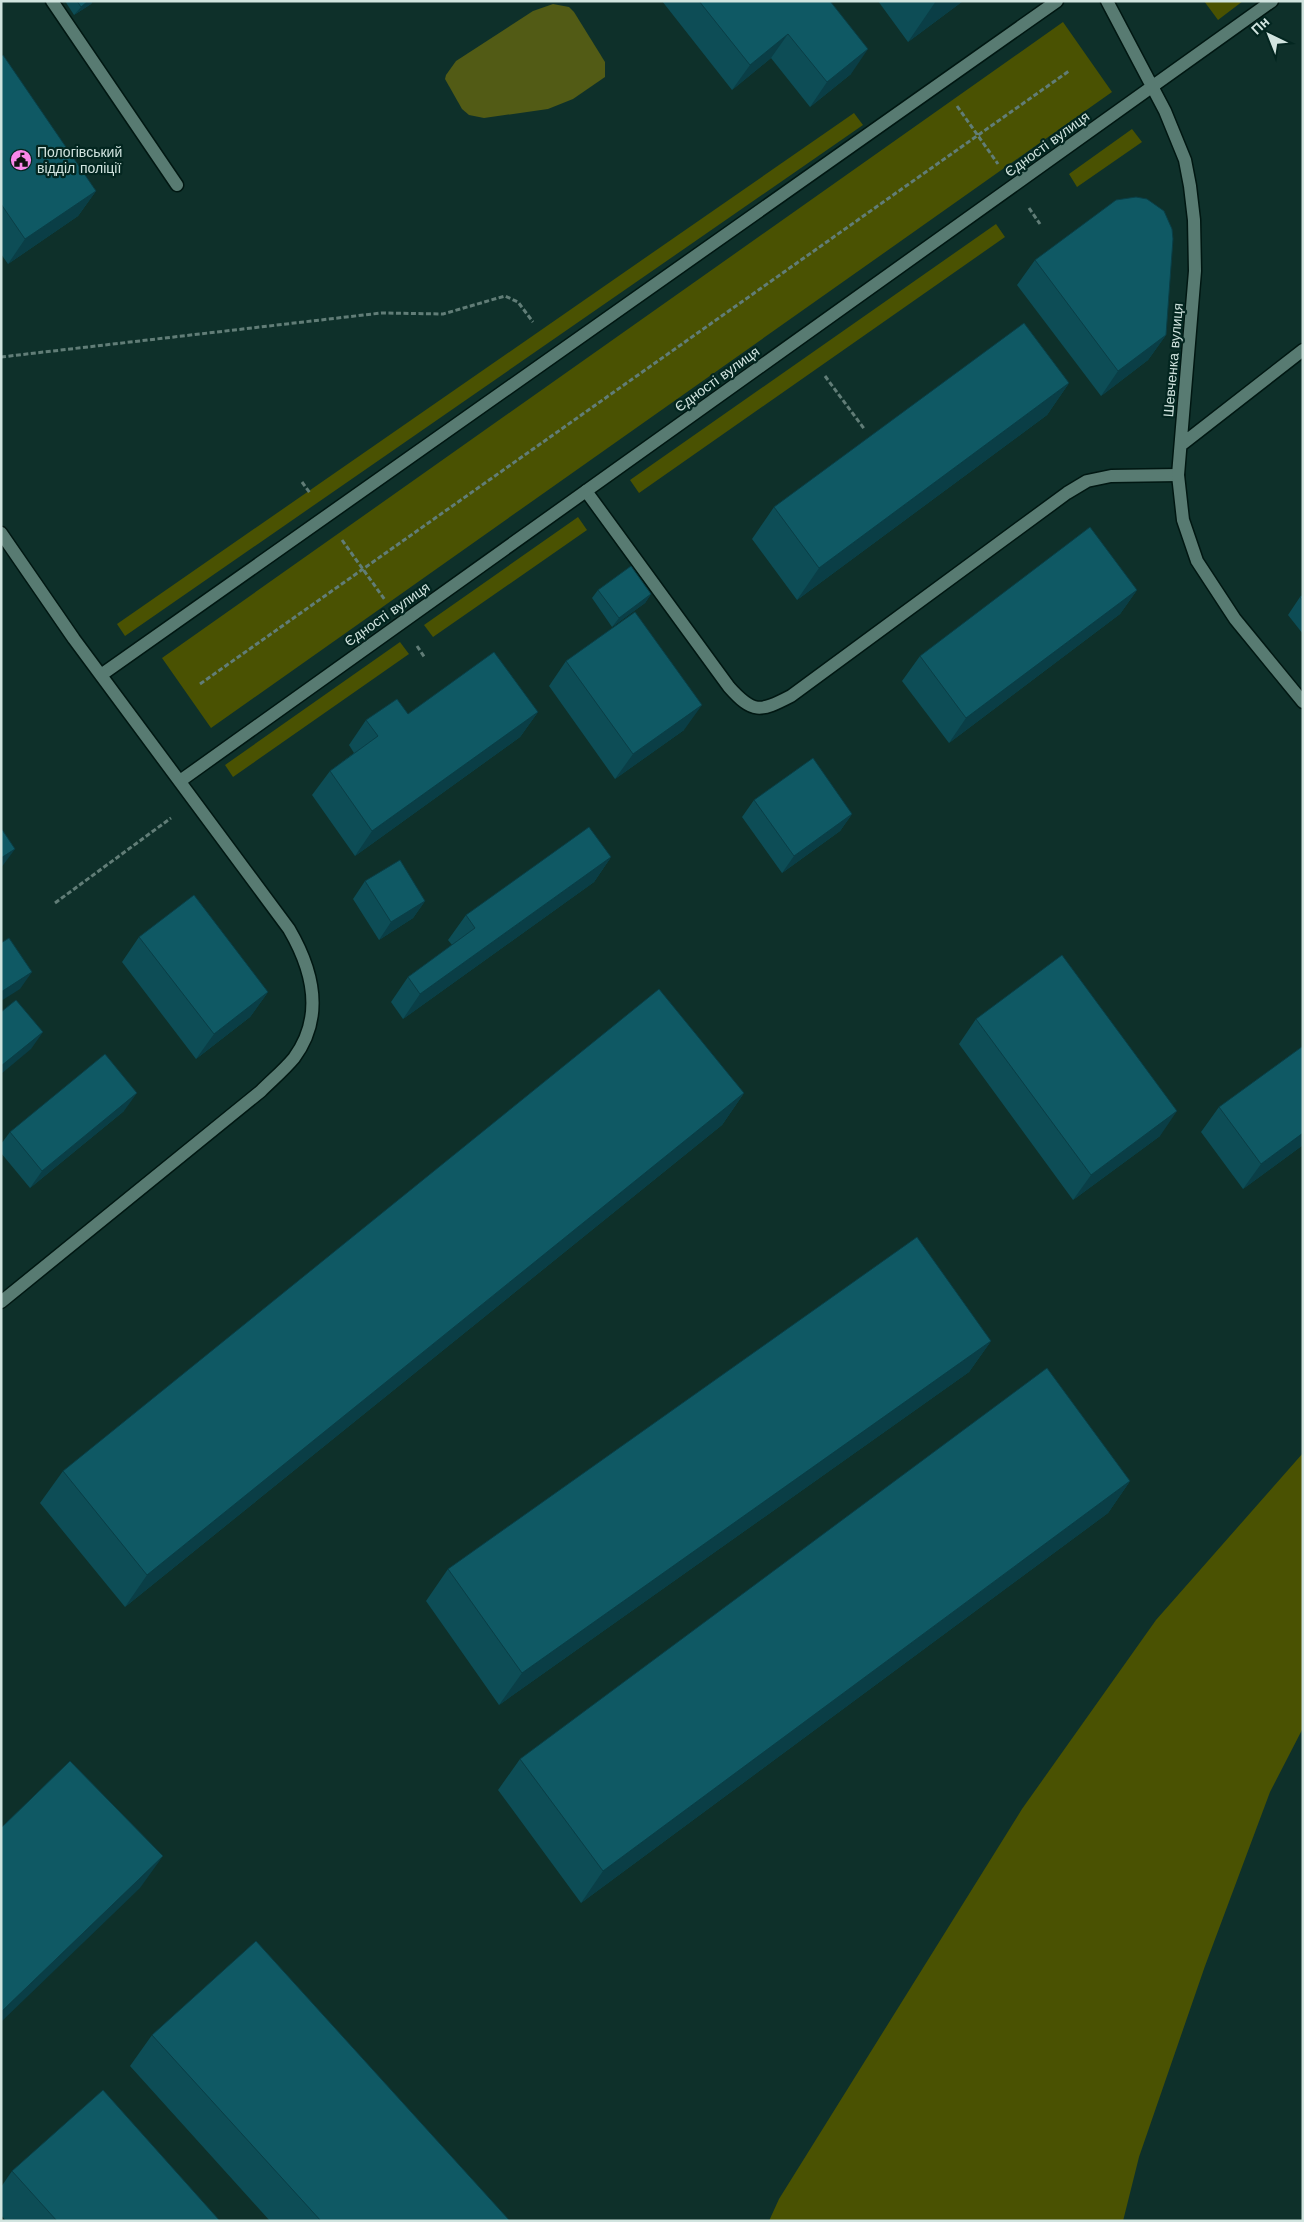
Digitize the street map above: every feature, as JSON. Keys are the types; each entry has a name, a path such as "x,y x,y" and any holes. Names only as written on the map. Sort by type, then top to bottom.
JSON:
{"street":[{"path":"52,1 177,185"},
{"path":"101,675 1057,1"},
{"name":"Шевченка вулиця","path":"1107,1 1165,110 1185,160 1194,220 1194,290 1178,475 1183,520 1197,561 1236,619 1303,702"},
{"name":"Єдності вулиця","path":"180,780 1272,1"},
{"path":"1181,445 1303,350"},
{"path":"586,491 729,687 742,702 755,709 769,707 791,696 1067,493 1087,481 1112,476 1178,475"},
{"path":"1,533 101,675 277,912 300,948 308,968 312,986 311,1017 306,1034 294,1058 261,1091 1,1302"}],"path":[{"path":"200,684 1069,70"},
{"path":"941,83 1040,224"},
{"path":"1,357 381,312 443,314 505,296 518,302 533,322"},
{"path":"825,376 865,430"},
{"path":"302,482 425,658"},
{"path":"55,903 195,801"}],"green space":[{"path":"1204,1 1243,1 1218,20"},
{"path":"553,4 569,7 574,12 605,62 605,77 573,99 548,109 484,118 469,115 462,109 445,79 456,61 533,11"},
{"path":"1063,22 1112,92 211,728 162,658"},
{"path":"854,113 863,125 125,636 117,624"},
{"path":"1132,129 1142,142 1077,187 1069,174"},
{"path":"996,224 1005,237 639,493 630,480"},
{"path":"578,517 587,530 433,637 424,625"},
{"path":"400,642 409,654 233,777 225,765"},
{"path":"1303,1453 1303,1728 1270,1792 1205,1966 1139,2157 1123,2221 769,2221 779,2199 1022,1809 1156,1620"}],"building":[{"path":"77,1 88,1 81,7"},
{"path":"699,1 830,1 868,49 827,82 788,34 750,65"},
{"path":"3,55 96,191 25,239 1,204 1,57"},
{"path":"1136,197 1147,199 1164,211 1172,229 1173,239 1166,335 1118,371 1035,260 1116,200"},
{"path":"1024,323 1069,383 819,568 774,507"},
{"path":"1090,527 1137,590 966,718 920,656"},
{"path":"631,566 651,594 619,618 598,590"},
{"path":"635,612 702,705 633,754 566,661"},
{"path":"494,652 538,712 372,831 330,771 378,736 366,720 397,699 408,714"},
{"path":"813,758 852,814 794,856 754,800"},
{"path":"589,827 611,857 420,994 408,977 475,928 466,915"},
{"path":"1,828 15,849 1,858"},
{"path":"400,860 425,901 391,922 365,881"},
{"path":"194,895 268,992 214,1034 139,937"},
{"path":"9,938 32,972 1,992 1,943"},
{"path":"1062,955 1177,1111 1091,1175 976,1019"},
{"path":"659,989 744,1093 147,1575 63,1471"},
{"path":"16,1000 43,1032 1,1066 1,1012"},
{"path":"1303,1046 1303,1133 1261,1164 1219,1107"},
{"path":"105,1054 137,1093 42,1171 10,1132"},
{"path":"917,1237 991,1341 522,1673 448,1569"},
{"path":"1047,1368 1130,1481 603,1871 520,1759"},
{"path":"70,1761 163,1856 1,2012 1,1828"},
{"path":"256,1941 510,2221 321,2221 152,2035"},
{"path":"103,2090 220,2221 57,2221 12,2171"}],"place":[{"name":"Пологівський відділ поліції","path":"21,160"}]}
